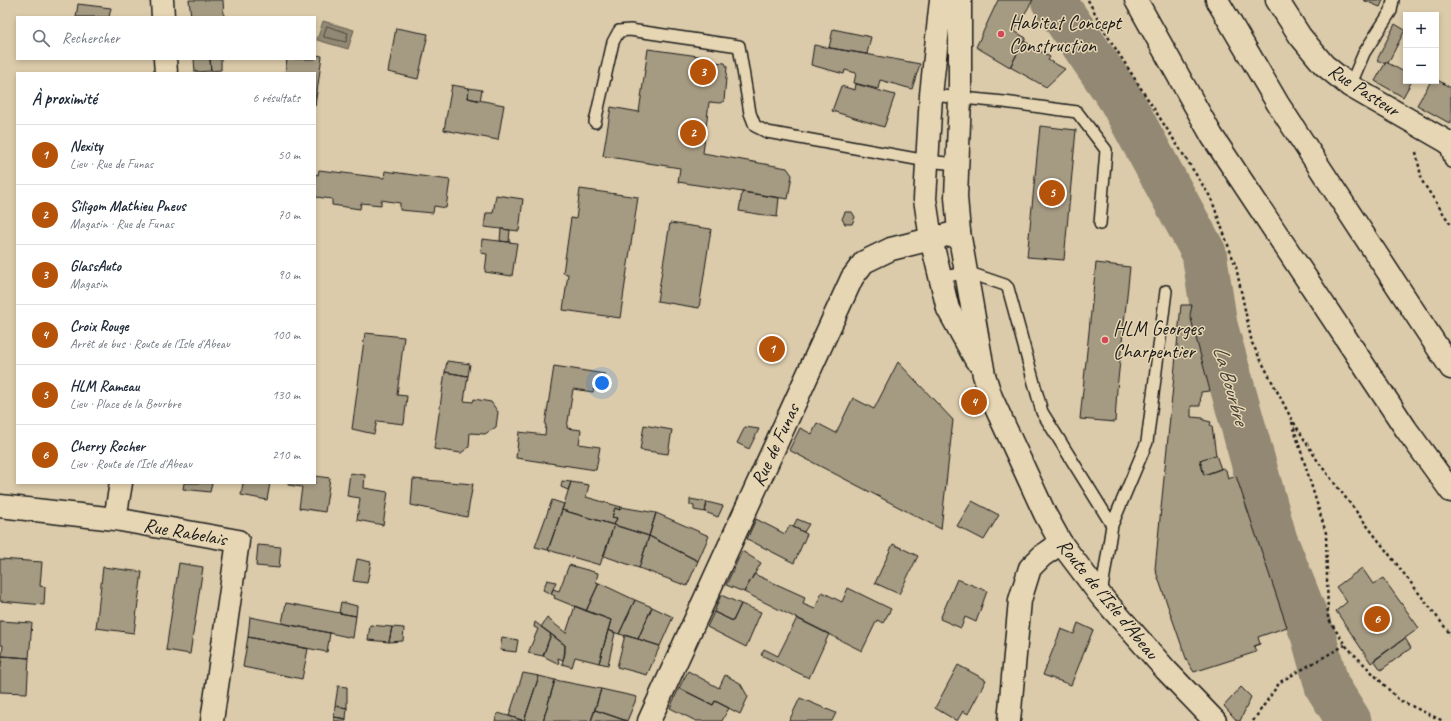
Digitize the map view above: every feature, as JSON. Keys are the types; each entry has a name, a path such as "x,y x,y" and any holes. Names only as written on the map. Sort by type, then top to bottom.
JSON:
{"main road":[{"path":"162,0 163,16"},
{"path":"931,95 941,0"},
{"path":"960,0 960,98"},
{"path":"1136,0 1212,136 1406,429 1451,491"},
{"path":"1217,0 1278,104 1451,368"},
{"name":"Rue Pasteur","path":"1278,0 1300,36 1324,65 1350,86 1447,142"},
{"path":"165,60 166,72"},
{"name":"Route de l'Isle d'Abeau","path":"931,95 925,199 931,239 948,308 984,375"},
{"name":"Route de l'Isle d'Abeau","path":"960,98 956,164 956,197 959,232 984,375 991,397 1045,514 1061,543 1100,596 1166,670 1215,721"},
{"name":"Rue de Funas","path":"649,721 852,278 864,262 891,249 959,232"},
{"path":"115,519 121,484"},
{"name":"Rue Rabelais","path":"0,506 115,519 238,541 212,721"},
{"path":"1009,721 1020,600 1030,568 1042,556 1061,543"}],"lane":[{"path":"1350,86 1364,53 1391,11 1393,0"},
{"path":"595,122 613,42 619,31 630,30 739,46 750,113 755,126 767,132 927,161 956,164"},
{"path":"931,95 1004,102 1077,112 1106,150 1100,224"},
{"path":"1447,142 1451,162"},
{"path":"940,278 967,272 1005,285 1008,288 1042,412 1112,525"},
{"path":"1100,596 1112,525 1147,442 1166,291"}],"path":[{"path":"1088,0 1105,32 1211,198 1236,267 1252,343 1290,418 1319,463 1451,635"},
{"path":"1410,120 1422,181 1451,225"},
{"path":"1290,418 1326,533 1328,618 1345,645 1399,700 1443,721"},
{"path":"1252,721 1280,682 1345,645"}],"water":[{"path":"323,21 354,30 348,49 317,40"}],"building":[{"path":"189,0 223,0 224,16 191,16"},
{"name":"Habitat Concept Construction","path":"998,0 1033,0 1014,31 1026,38 1010,67 976,47"},
{"path":"1363,0 1383,0 1380,7"},
{"path":"78,4 111,8 109,16 76,16"},
{"path":"1395,24 1403,29 1403,34 1388,63 1386,62 1385,64 1377,60"},
{"path":"396,28 428,34 418,79 388,72"},
{"path":"833,29 871,37 867,54 829,48"},
{"path":"1024,41 1050,57 1048,60 1065,69 1046,87 1010,67"},
{"path":"814,45 920,64 912,89 880,80 878,89 854,83 856,73 845,70 844,74 811,65"},
{"path":"648,49 713,58 713,62 725,63 727,67 724,101 720,103 709,102 703,153 787,168 792,175 788,199 678,182 680,168 603,156 611,107 639,112"},
{"path":"316,55 322,56 316,99 316,72 285,72 287,60 316,60"},
{"path":"194,60 210,60 211,71 195,72"},
{"path":"210,60 221,60 221,70 211,71"},
{"path":"1386,62 1403,71 1403,84 1410,84 1403,97 1375,81"},
{"path":"1439,81 1451,88 1451,124 1417,105 1429,84 1439,84"},
{"path":"856,84 895,95 884,127 832,111 841,86 855,90"},
{"path":"452,85 469,88 468,98 504,105 498,140 444,130"},
{"path":"469,88 482,90 480,101 468,98"},
{"path":"1040,126 1076,130 1064,260 1027,257"},
{"path":"319,170 384,178 385,171 450,180 446,208 434,206 433,213 400,210 400,203 381,200 381,205 361,203 360,209 332,205 332,199 316,197 316,174 318,175"},
{"path":"580,189 638,197 620,318 563,310 568,274 563,273 571,218 576,219"},
{"path":"742,192 779,198 777,217 739,211"},
{"path":"496,195 523,199 519,231 484,227 486,213 493,213"},
{"path":"845,212 852,212 855,217 852,224 845,224 842,219"},
{"path":"670,223 711,229 699,308 657,301"},
{"path":"501,229 510,230 509,242 500,241"},
{"path":"482,239 517,243 512,276 485,272 487,254 481,253"},
{"name":"HLM Georges Charpentier","path":"1096,263 1130,267 1115,422 1080,419"},
{"path":"1181,305 1192,305 1190,315 1210,391 1201,392 1200,406 1191,406 1191,417 1203,418 1203,420 1211,422 1210,425 1212,426 1216,455 1200,460 1204,475 1223,468 1226,470 1228,479 1236,476 1287,627 1258,637 1260,644 1254,646 1256,652 1194,672 1187,661 1155,569"},
{"path":"365,333 404,337 397,395 407,396 404,424 377,421 374,434 352,429"},
{"path":"766,344 780,345 779,353 765,352"},
{"path":"447,361 470,364 468,376 445,372"},
{"path":"898,362 953,420 941,529 789,450 800,428 812,434 817,423 836,433 853,398 874,409"},
{"path":"554,366 605,374 602,389 594,388 593,392 573,389 567,428 581,430 579,444 600,447 596,470 516,458 519,432 545,435 545,425"},
{"path":"445,372 468,376 464,401 473,402 474,399 491,402 498,412 496,427 485,434 470,433 469,447 461,453 434,449"},
{"path":"644,425 672,430 668,454 640,450"},
{"path":"745,427 759,429 749,449 737,443"},
{"path":"1216,455 1221,469 1204,475 1200,460"},
{"path":"350,473 365,475 364,488 388,492 383,525 357,520 360,498 347,496"},
{"path":"316,476 330,478 325,512 299,508 302,487 288,485 316,484"},
{"path":"413,479 473,484 467,517 411,505"},
{"path":"562,481 571,482 568,490 561,487"},
{"path":"571,482 589,485 586,497 621,507 620,510 615,508 612,517 617,518 614,525 562,510"},
{"path":"184,484 212,484 210,492 183,489"},
{"path":"243,484 270,484 267,500 241,495"},
{"path":"690,499 707,502 705,512 694,510 694,506 690,505"},
{"path":"552,500 564,504 548,550 535,547"},
{"path":"972,501 999,515 984,540 957,526"},
{"path":"707,502 723,506 718,517 705,512"},
{"path":"621,507 656,513 649,536 614,525 617,518 612,517 615,508 620,510"},
{"path":"562,510 614,525 600,565 548,550"},
{"path":"656,513 709,536 698,561 649,536"},
{"path":"756,519 785,534 790,525 807,534 794,563 747,539"},
{"path":"797,519 809,524 804,532 793,527"},
{"path":"614,525 649,536 639,568 604,556"},
{"path":"649,536 698,561 687,586 639,568"},
{"path":"893,544 918,556 899,594 875,583"},
{"path":"258,545 281,547 279,568 256,566"},
{"path":"742,551 761,563 744,592 726,585"},
{"path":"0,559 42,562 40,586 45,587 44,605 0,601"},
{"path":"357,559 371,562 367,583 353,581"},
{"path":"179,563 203,567 190,654 166,650"},
{"path":"569,565 598,573 596,582 599,583 586,611 554,598 555,596 551,594 553,589 559,591"},
{"path":"103,567 142,572 134,633 96,628"},
{"path":"1362,568 1373,584 1383,578 1419,628 1371,663 1336,611 1347,602 1336,587"},
{"path":"754,574 805,597 803,604 815,609 822,592 842,602 848,588 891,609 883,623 877,620 862,651 744,592"},
{"path":"957,579 987,591 976,622 965,617 961,628 940,619"},
{"path":"547,580 556,582 551,594 543,590"},
{"path":"599,583 635,600 619,634 608,630 611,620 586,611"},
{"path":"721,595 741,604 733,621 714,612"},
{"path":"635,600 652,607 638,639 619,634"},
{"path":"341,602 357,606 356,616 339,613"},
{"path":"286,603 356,616 353,638 282,623"},
{"path":"741,604 761,612 746,647 707,627 714,612 733,621"},
{"path":"575,606 611,620 599,663 575,657 572,667 562,664 565,653 565,645 541,627 547,618 566,633"},
{"path":"652,607 673,617 660,646 638,639"},
{"path":"250,617 330,633 327,652 248,637"},
{"path":"797,618 829,634 809,678 761,655 764,649 778,656"},
{"path":"0,621 32,623 29,658 2,656 3,645 0,645"},
{"path":"535,622 551,634 543,656 528,653 538,629 534,627"},
{"path":"1078,623 1093,630 1071,685 1043,675 1061,629 1074,634"},
{"path":"370,625 392,627 389,642 368,640"},
{"path":"392,627 404,628 403,641 389,642"},
{"path":"608,630 615,633 608,665 599,663"},
{"path":"551,634 565,645 563,660 558,658 559,664 543,656"},
{"path":"625,635 660,646 647,675 617,667"},
{"path":"248,637 308,649 302,679 243,667"},
{"path":"502,637 518,640 516,652 500,650"},
{"path":"1405,638 1411,648 1381,670 1374,660"},
{"path":"2,656 29,658 27,693 0,692 0,668"},
{"path":"958,665 986,680 968,714 963,711 957,721 935,708"},
{"path":"688,671 719,688 725,675 740,683 748,697 740,714 715,701 713,705 679,688"},
{"path":"523,673 539,676 524,721 509,716"},
{"path":"539,676 555,680 543,721 524,721"},
{"path":"555,680 601,689 591,721 543,721"},
{"path":"338,686 347,687 347,708 335,706"},
{"path":"1241,687 1251,697 1240,721 1237,721 1224,706"},
{"path":"679,688 713,705 715,701 729,708 722,721 696,721 670,708"},
{"path":"601,689 637,697 627,721 595,710"},
{"path":"800,698 836,713 832,721 789,721"},
{"path":"335,706 347,708 346,719 334,717"},
{"path":"595,710 627,721 591,721"},
{"path":"498,713 522,720 522,721 495,721"},
{"path":"334,717 346,719 346,721 334,721"}],"waterway":[{"name":"La Bourbre","path":"1053,0 1120,98 1204,253 1215,325 1275,540 1313,635 1327,686 1349,721"}],"place":[{"name":"Habitat Concept Construction","path":"1001,34"},
{"name":"GlassAuto","path":"703,72"},
{"name":"Siligom Mathieu Pneus","path":"693,133"},
{"name":"HLM Rameau","path":"1052,193"},
{"name":"HLM Georges Charpentier","path":"1105,340"},
{"name":"Nexity","path":"772,349"},
{"name":"Croix Rouge","path":"974,402"},
{"name":"Cherry Rocher","path":"1377,619"}]}
